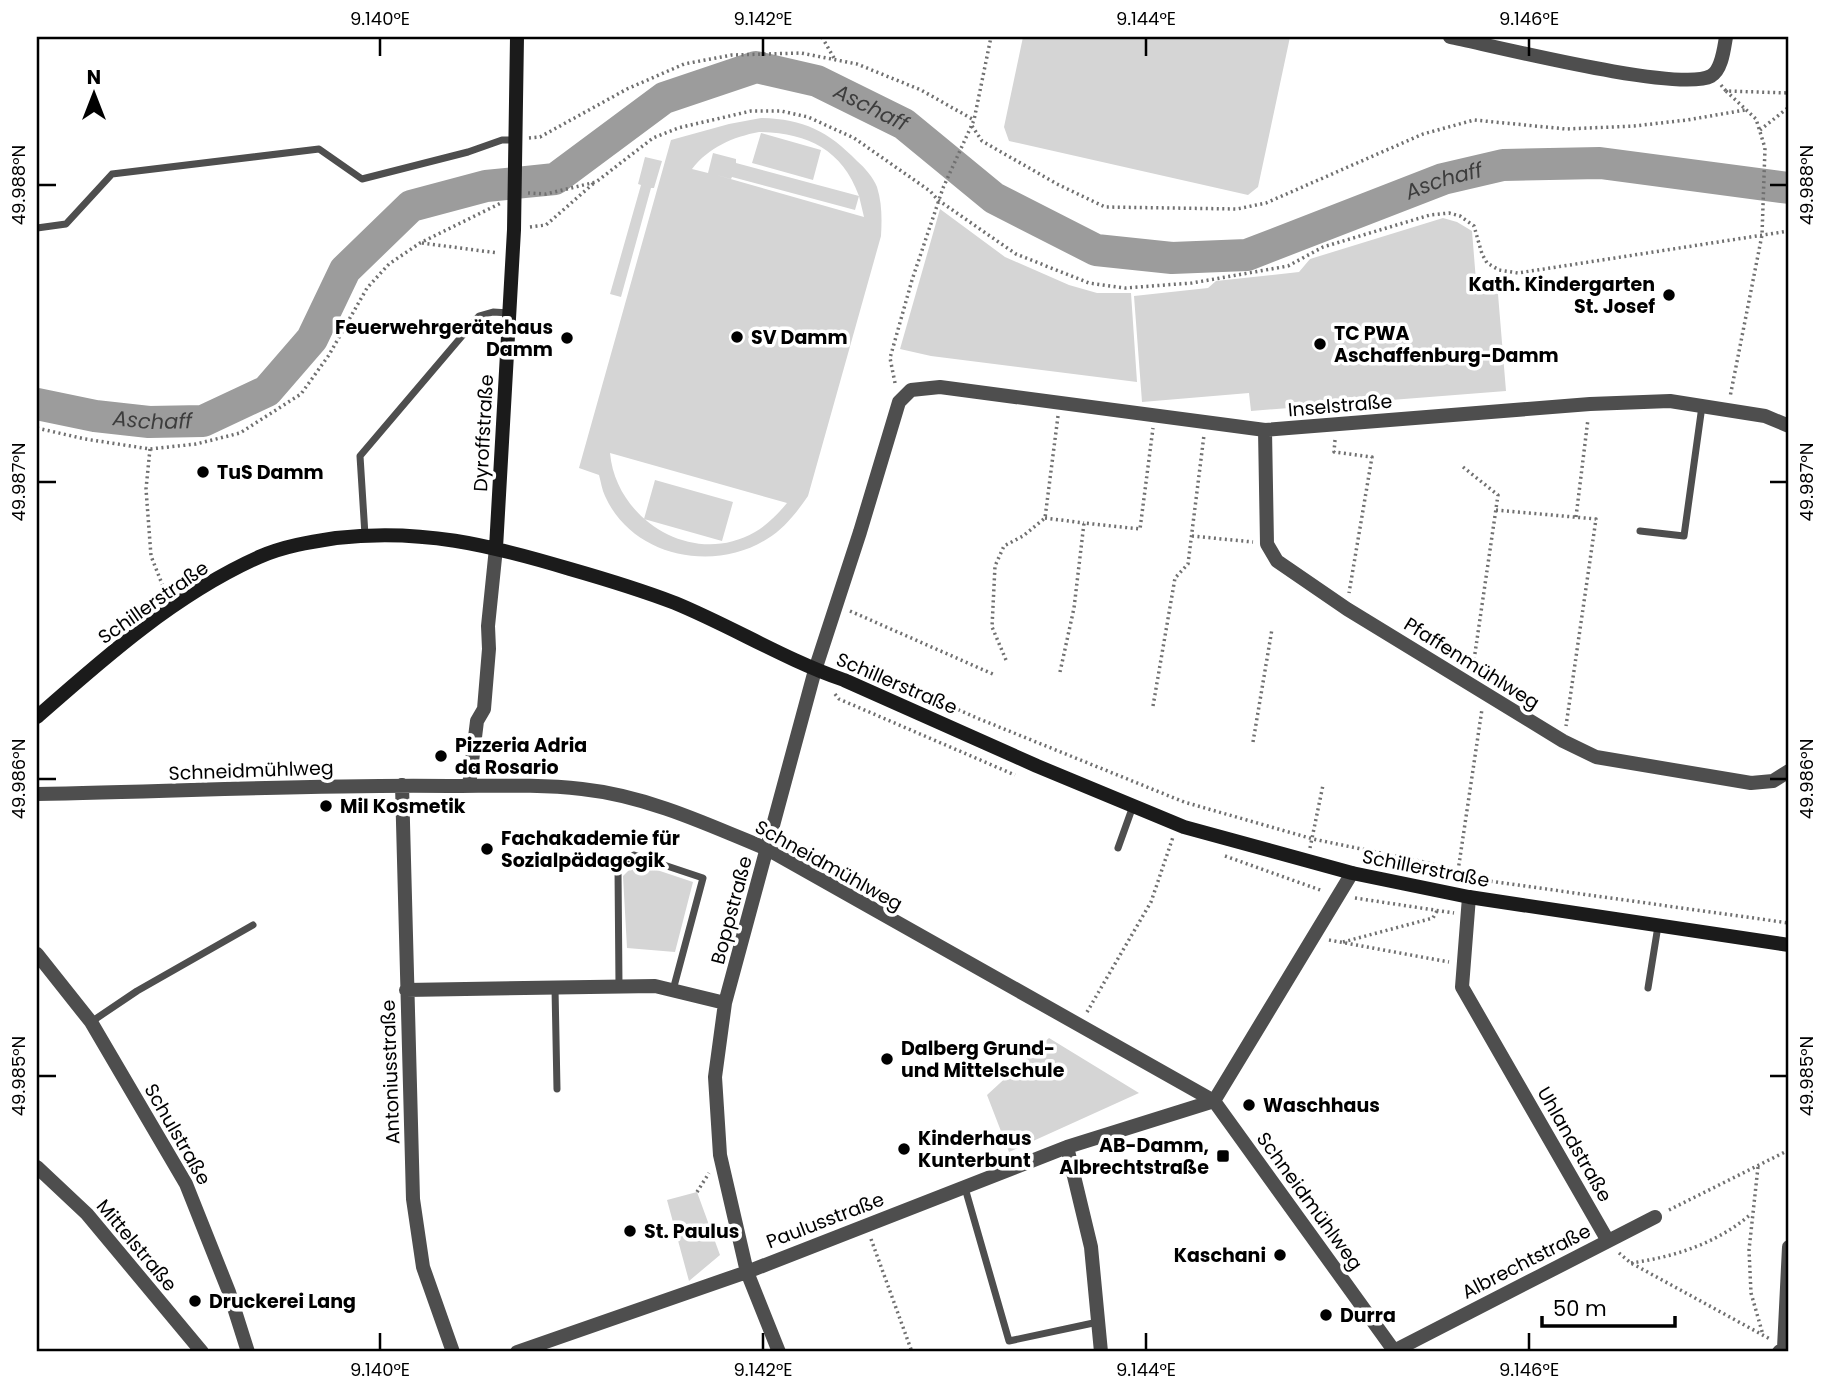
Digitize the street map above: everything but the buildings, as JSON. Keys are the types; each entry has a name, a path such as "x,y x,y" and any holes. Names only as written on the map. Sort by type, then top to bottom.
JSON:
{"main road":[{"name":"Dyroffstraße","path":"495,548 514,230 508,205 516,140 517,37"},
{"name":"Schillerstraße","path":"37,717 79,680 172,607 220,577 262,556 304,542 365,535 417,534 495,548 601,578 672,602 728,626 815,670 844,680 1037,766 1178,824 1352,873 1455,894 1789,945"}],"street":[{"path":"1450,37 1604,70 1691,81 1712,76 1720,66 1726,37"},
{"name":"Inselstraße","path":"899,402 911,390 940,387 1265,430 1590,404 1671,401 1766,416 1789,426"},
{"name":"Boppstraße","path":"779,1352 747,1272 720,1155 715,1077 725,1003 815,670 899,402"},
{"path":"1265,430 1267,544"},
{"name":"Pfaffenmühlweg","path":"1267,544 1277,561 1347,609 1563,741 1596,757 1751,783 1773,781 1789,771"},
{"name":"Dyroffstraße","path":"469,786 477,721 484,709 495,548"},
{"name":"Schneidmühlweg","path":"37,794 402,785 582,789 620,796 692,817 767,849 1214,1101 1394,1352"},
{"name":"Antoniusstraße","path":"402,785 413,1199 423,1267 453,1352"},
{"path":"1214,1101 1352,873"},
{"name":"Uhlandstraße","path":"1455,894 1463,965 1462,987 1608,1241"},
{"name":"Schulstraße","path":"37,954 91,1022 186,1184 220,1266 248,1352"},
{"path":"406,990 655,986 725,1003"},
{"name":"Paulusstraße","path":"517,1352 747,1272 1067,1147 1214,1101"},
{"path":"1067,1147 1091,1247 1101,1352"},
{"name":"Mittelstraße","path":"37,1167 88,1214 202,1352"},
{"name":"Albrechtstraße","path":"1394,1352 1655,1217"},
{"path":"1784,1350 1789,1247"}],"lane":[{"path":"37,228 66,224 112,174 319,149 362,179 468,152 502,140 516,140"},
{"path":"365,535 360,456 479,316 493,312 509,313"},
{"path":"1640,531 1684,536 1702,406"},
{"path":"1118,848 1133,806"},
{"path":"619,986 618,869 634,855 703,878 673,990"},
{"path":"91,1022 137,991 253,925"},
{"path":"1648,988 1658,925"},
{"path":"555,987 557,1089"},
{"path":"965,1187 1009,1341 1098,1322"}],"path":[{"path":"822,37 834,58"},
{"path":"899,402 890,358 938,200 974,120 991,37"},
{"path":"516,140 540,137 627,89 684,64 732,55 801,53 857,64 921,90 974,120"},
{"path":"1712,76 1756,119 1765,148 1762,235 1728,410"},
{"path":"1726,92 1789,93"},
{"path":"1760,130 1789,107"},
{"path":"971,126 982,141 1057,184 1105,207 1237,209 1266,203 1423,134 1474,120 1566,129 1647,124 1745,110"},
{"path":"514,230 546,225 653,138 678,128 751,111 781,111 808,117 854,138 1016,254 1089,283 1125,288 1192,283 1288,267 1323,247 1430,215 1449,213 1460,216 1474,226 1487,264 1499,270 1518,273 1789,231"},
{"path":"526,193 546,194 596,182"},
{"path":"37,428 150,449 197,444 240,433 301,394 329,355 367,288 389,264 420,243 508,205"},
{"path":"420,243 512,255"},
{"path":"1006,660 992,627 995,566 1004,546 1023,536 1045,518 1059,403"},
{"path":"1576,517 1590,404"},
{"path":"1045,518 1140,529 1154,416"},
{"path":"1153,706 1175,578 1188,564 1205,422"},
{"path":"1336,424 1334,452 1372,457 1378,455"},
{"path":"150,449 146,489 150,556 172,607"},
{"path":"1347,609 1372,457"},
{"path":"1463,467 1498,495 1470,683"},
{"path":"1496,510 1596,519 1563,741"},
{"path":"1060,672 1074,607 1084,523"},
{"path":"1192,536 1267,544"},
{"path":"836,605 995,675"},
{"path":"1254,742 1272,629"},
{"path":"815,670 848,661 977,718 1184,802 1313,839 1429,863 1482,880 1789,923"},
{"path":"1341,942 1433,918 1455,894 1485,693"},
{"path":"1307,861 1323,785"},
{"path":"1079,1026 1151,902 1178,824"},
{"path":"1313,937 1463,965"},
{"path":"1655,1217 1789,1150"},
{"path":"1608,1241 1631,1264 1763,1335 1751,1293 1749,1250 1758,1167"},
{"path":"1631,1264 1676,1254 1737,1227 1753,1213"},
{"path":"866,1226 912,1352"}],"shaded area":[{"path":"1023,37 1290,37 1258,187 1248,195 1009,141 1004,127"},
{"name":"SV Damm","path":"761,118 790,121 825,134 836,142 863,167 875,183 881,205 881,236 808,496 785,525 767,539 746,549 723,555 700,556 676,553 654,545 634,533 618,517 605,496 599,475 579,468 671,140","holes":["759,132 776,133 807,140 833,155 852,180 859,196 736,163 736,159 713,153 708,173 692,169 714,149 731,140","713,174 855,210 859,196 864,217","610,453 787,503 755,532 731,542 707,544 683,540 662,531 642,517 626,499 615,477"]},
{"path":"761,133 821,150 813,180 752,163"},
{"path":"645,157 662,161 654,188 651,188 621,297 610,294 641,185 638,184"},
{"path":"940,209 1005,257 1069,285 1097,293 1131,293 1137,382 931,356 900,349"},
{"name":"TC PWA Aschaffenburg-Damm","path":"1443,218 1472,231 1476,281 1497,282 1506,391 1251,411 1249,393 1142,402 1134,296 1208,288 1216,281 1299,272 1310,259"},
{"path":"655,480 733,502 722,541 644,519"},
{"path":"636,863 693,882 675,952 627,948 623,876"},
{"path":"1049,1038 1139,1093 1009,1152 987,1095"},
{"path":"697,1192 720,1255 689,1281 667,1200"}],"waterway":[{"name":"Aschaff","path":"37,404 95,416 149,422 203,421 267,391 312,339 345,270 411,206 486,186 555,179 664,98 756,67 817,81 904,124 994,198 1096,250 1172,258 1247,255 1443,179 1503,165 1600,163 1789,188"}],"place":[{"name":"Kath. Kindergarten St. Josef","path":"1669,295"},
{"name":"SV Damm","path":"737,337"},
{"name":"Feuerwehrgerätehaus Damm","path":"567,338"},
{"name":"TC PWA Aschaffenburg-Damm","path":"1320,344"},
{"name":"TuS Damm","path":"203,472"},
{"name":"Pizzeria Adria da Rosario","path":"441,756"},
{"name":"Mil Kosmetik","path":"326,806"},
{"name":"Fachakademie für Sozialpädagogik","path":"487,849"},
{"name":"Dalberg Grund- und Mittelschule","path":"887,1059"},
{"name":"Waschhaus","path":"1249,1105"},
{"name":"Kinderhaus Kunterbunt","path":"904,1149"},
{"name":"AB-Damm, Albrechtstraße","path":"1223,1156"},
{"name":"St. Paulus","path":"630,1231"},
{"name":"Kaschani","path":"1280,1255"},
{"name":"Druckerei Lang","path":"195,1301"},
{"name":"Durra","path":"1326,1315"}]}
